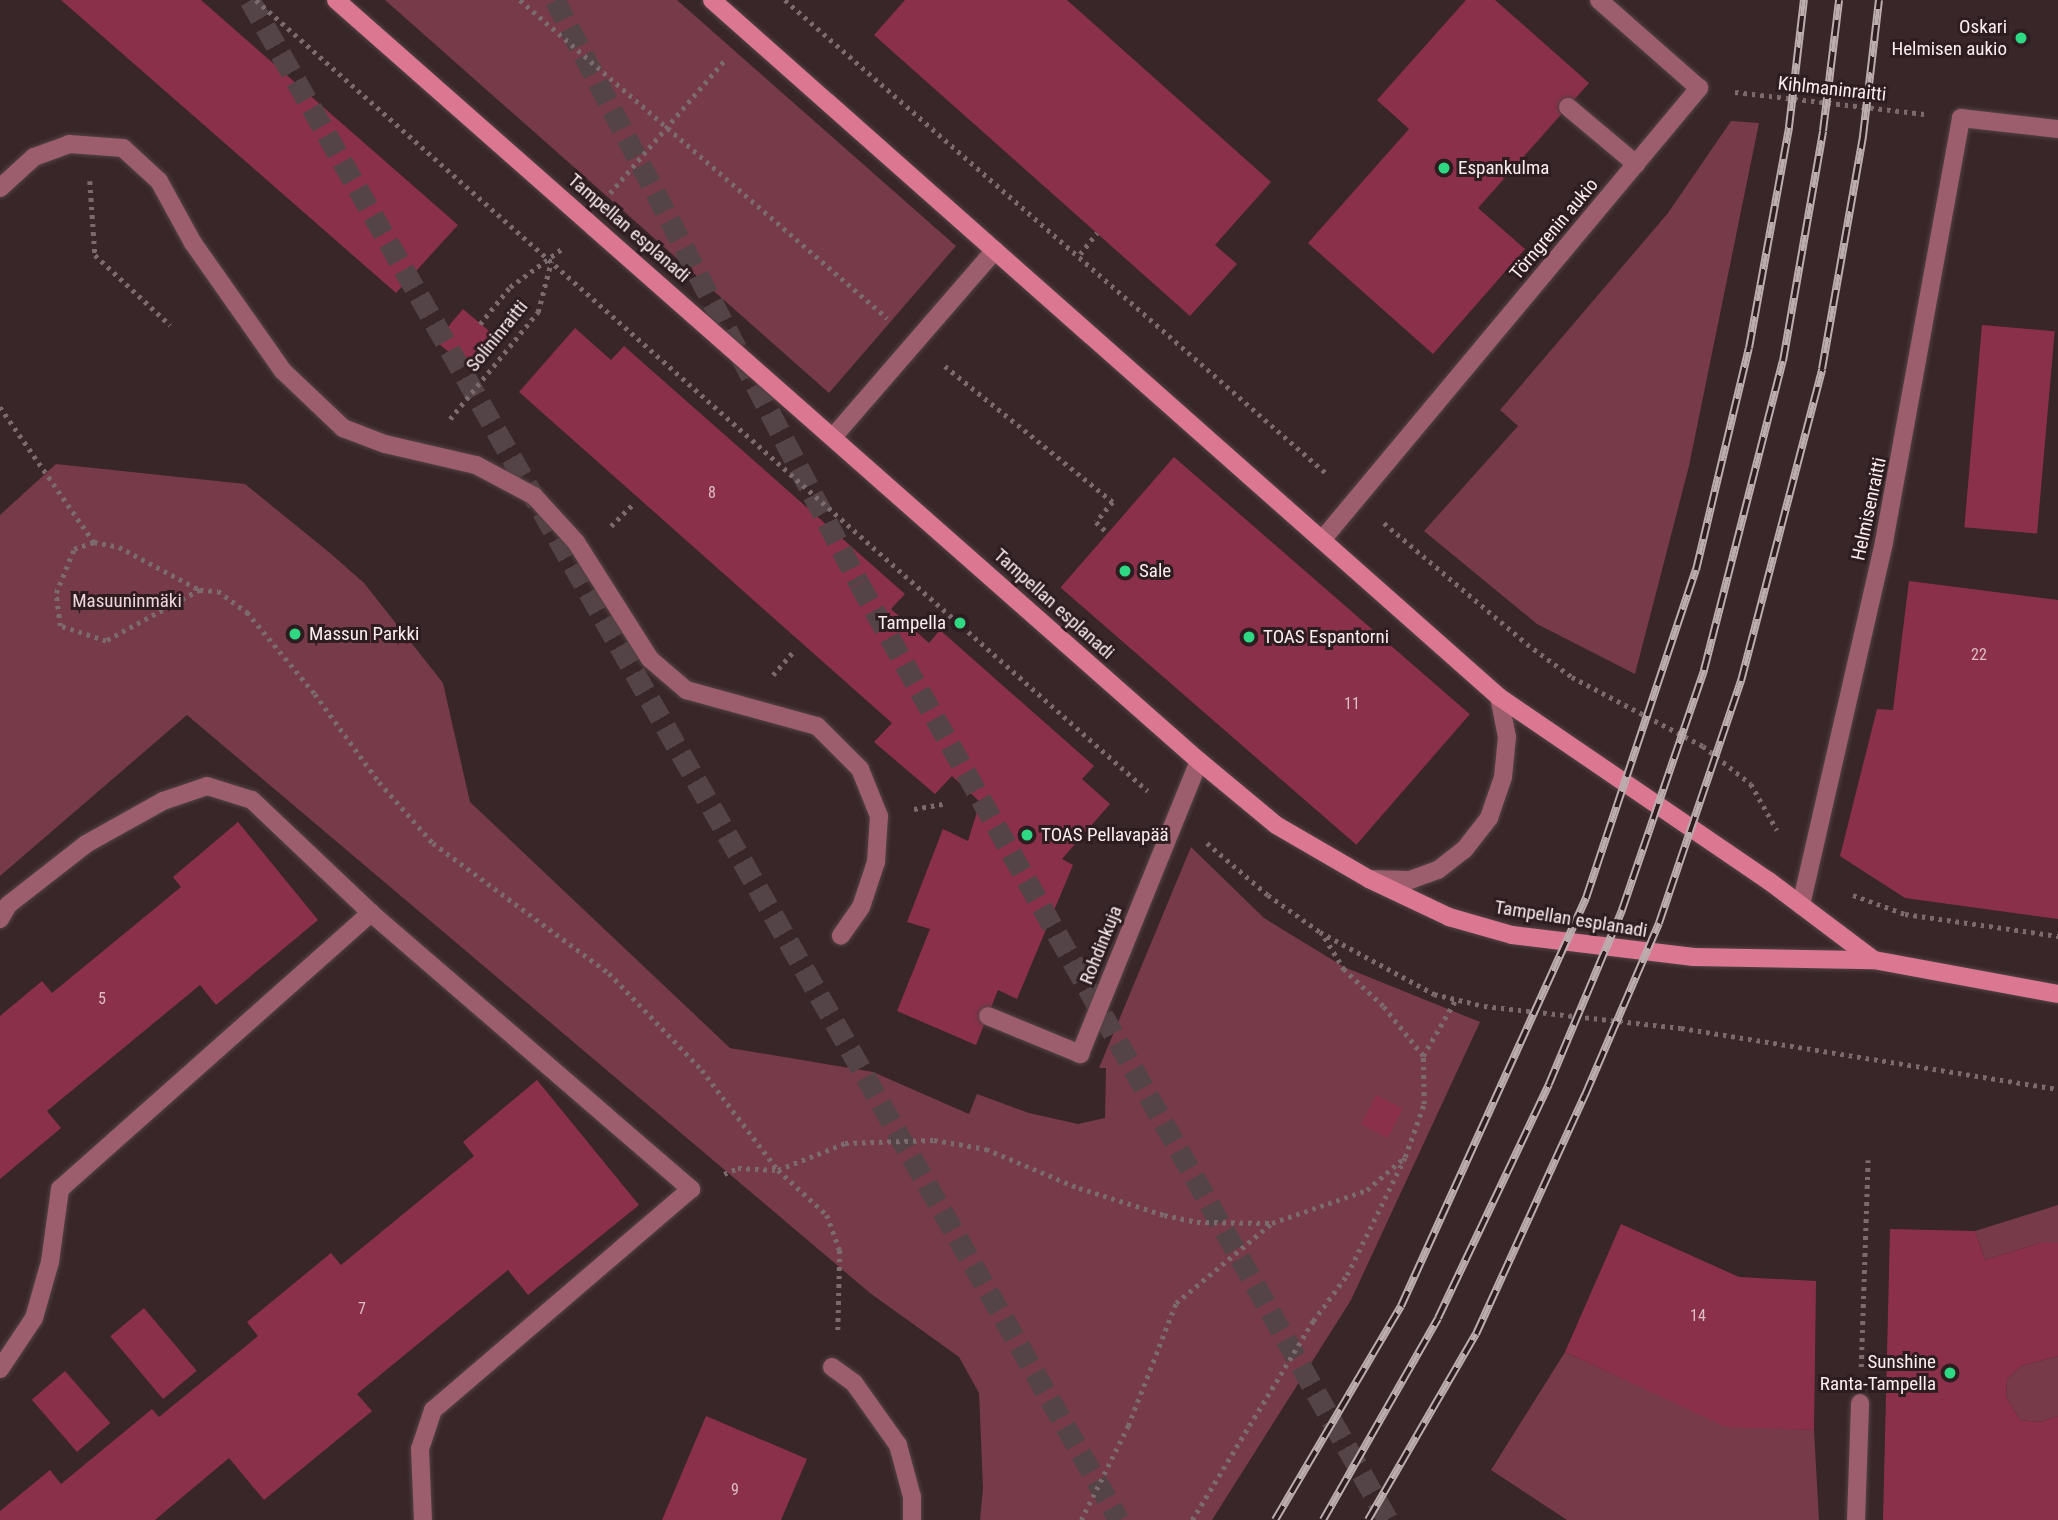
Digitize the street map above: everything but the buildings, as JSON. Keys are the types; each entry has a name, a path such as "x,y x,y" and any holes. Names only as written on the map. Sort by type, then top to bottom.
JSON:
{"street":[{"name":"Tampellan esplanadi","path":"336,0 588,219 1199,761 1276,825 1369,879 1449,917 1512,935 1694,957 1874,960 2058,994"},
{"name":"Tampellan esplanadi","path":"712,0 1499,697 1801,905 1874,960"},
{"path":"1599,0 1699,88"},
{"name":"Törngrenin aukio","path":"1322,540 1699,88"},
{"path":"1568,107 1636,164"},
{"path":"1961,118 2058,129"},
{"name":"Helmisenraitti","path":"1801,905 1884,542 1961,118"},
{"path":"0,188 34,157 69,144 123,148 159,181 193,243 247,325 283,371 343,428 385,444 476,465 534,496 576,542 650,659 685,690 817,726 860,769 879,816 876,862 861,906 842,936"},
{"path":"833,437 995,250"},
{"path":"1369,879 1410,880 1438,870 1464,850 1489,818 1503,777 1507,737 1499,697"},
{"name":"Rohdinkuja","path":"988,1016 1080,1054 1199,761"},
{"path":"0,919 8,905 86,844 163,802 207,786 252,800 371,913 691,1189 433,1410 420,1449 423,1520"},
{"path":"0,1369 34,1318 50,1262 60,1189 371,913"},
{"path":"832,1367 854,1383 898,1445 912,1497 912,1520"},
{"path":"1856,1520 1860,1403"}],"path":[{"path":"257,0 1176,816 1268,895 1320,932 1412,983 1455,999 1681,1028 2058,1089"},
{"path":"520,0 664,129 872,305"},
{"path":"785,0 1080,254 1355,499 1527,644 1572,677 1703,746 1751,784 1785,848 1809,871 1844,891 1905,914 2058,936"},
{"path":"480,324 510,287 551,261 749,32"},
{"name":"Kihlmaninraitti","path":"1699,88 1961,118"},
{"path":"89,145 94,255 170,325"},
{"path":"1080,254 1097,233"},
{"name":"Solininraitti","path":"474,387 538,312 551,261"},
{"path":"914,342 1113,502 1096,522 1108,533"},
{"path":"0,407 94,542"},
{"path":"200,590 106,640 60,626 56,593 74,549 94,542 119,547 200,590 218,591 247,612 315,694 379,782 433,842 609,973 702,1070 778,1170 827,1214 839,1250 837,1343 832,1367"},
{"path":"1320,932 1344,970 1383,1006 1423,1056"},
{"path":"1192,1520 1313,1321 1347,1275 1405,1157 1424,1104 1423,1056 1455,999"},
{"path":"691,1189 738,1168 778,1170 845,1143 884,1139 934,1140 986,1149 1079,1188 1164,1215 1197,1222 1272,1223 1367,1190 1405,1157"},
{"path":"1862,1354 1868,1160"},
{"path":"1082,1520 1128,1426 1176,1303 1272,1223"}],"green space":[{"path":"385,0 677,0 956,246 829,393"},
{"path":"1731,121 1759,123 1689,466 1635,674 1537,624 1424,531 1518,426 1500,410 1668,213"},
{"name":"Masuuninmäki","path":"56,464 245,484 330,553 364,583 443,683 470,802 730,1048 873,1072 969,1114 977,1094 1029,1113 1078,1124 1105,1118 1106,1068 1099,1068 1191,847 1264,918 1344,967 1480,1022 1351,1300 1212,1520 980,1520 983,1488 979,1393 959,1357 870,1293 187,715 0,876 0,515"},
{"path":"2058,1205 2058,1243 2040,1243 1985,1260 1975,1231"},
{"path":"1565,1352 1726,1426 1814,1430 1819,1520 1567,1520 1491,1470"},
{"path":"2058,1356 2058,1416 2040,1422 2020,1420 2006,1397 2007,1379 2021,1366"}],"tunnel":[{"path":"250,0 1119,1520"},
{"path":"555,0 859,583 1388,1520"}],"railway":[{"path":"1275,1520 1401,1306 1586,898 1696,570 1749,348 1789,127 1804,0"},
{"path":"1323,1520 1438,1318 1549,1084 1622,910 1704,670 1783,361 1823,131 1839,0"},
{"path":"1368,1520 1476,1334 1585,1095 1659,923 1741,681 1822,369 1863,136 1879,0"}],"place":[{"name":"Oskari Helmisen aukio","path":"2021,38"},
{"name":"Espankulma","path":"1444,168"},
{"name":"Sale","path":"1125,571"},
{"name":"Tampella","path":"960,623"},
{"name":"Massun Parkki","path":"295,634"},
{"name":"TOAS Espantorni","path":"1249,637"},
{"name":"TOAS Pellavapää","path":"1027,835"},
{"name":"Sunshine Ranta-Tampella","path":"1950,1373"}]}
